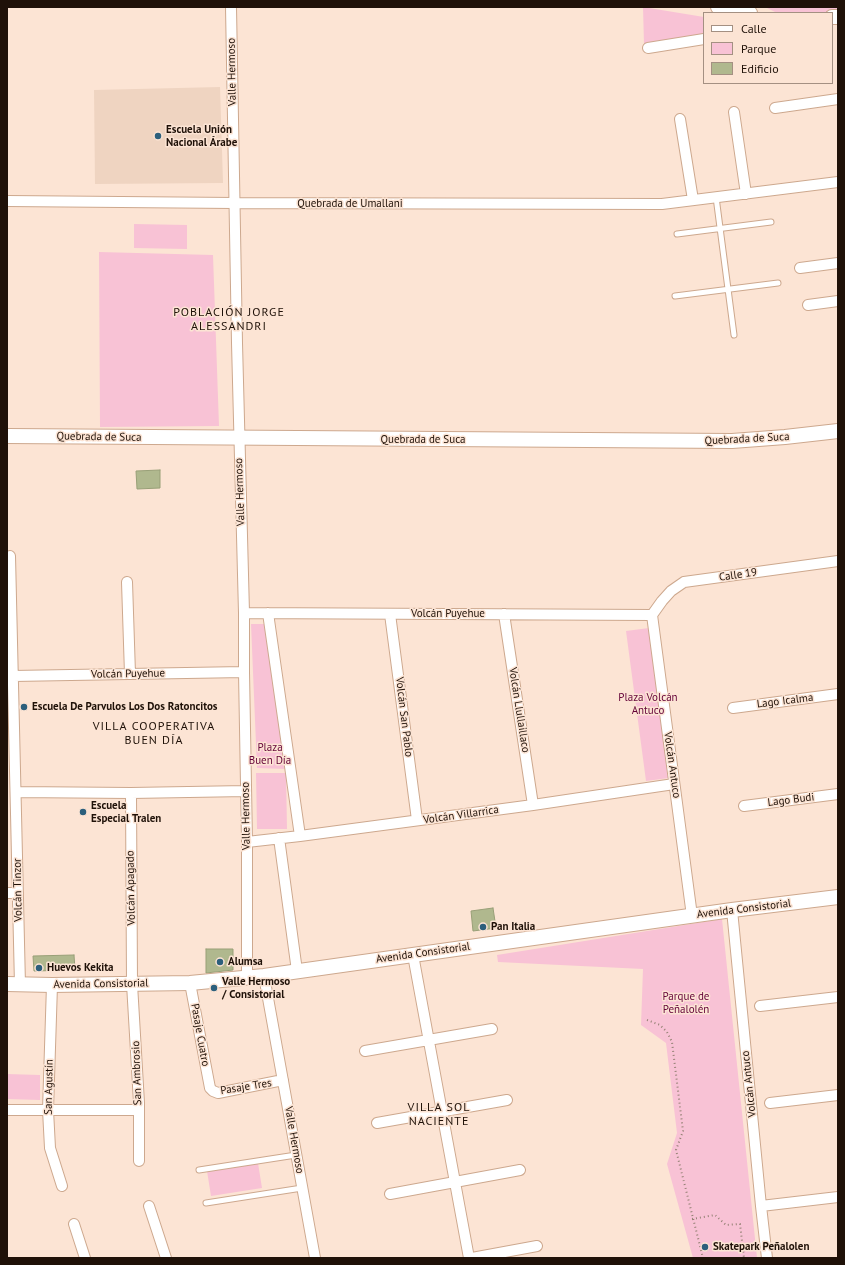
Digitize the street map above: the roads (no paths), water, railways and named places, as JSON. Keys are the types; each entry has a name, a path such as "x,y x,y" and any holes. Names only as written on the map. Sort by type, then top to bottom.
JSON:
{"street":[{"name":"Valle Hermoso","path":"231,7 239,438 244,613 247,977"},
{"path":"718,7 744,12"},
{"path":"648,48 703,39"},
{"path":"775,108 838,99"},
{"path":"734,112 746,194"},
{"path":"680,119 693,200"},
{"name":"Quebrada de Umallani","path":"7,201 662,204 838,182"},
{"path":"800,268 838,263"},
{"path":"808,305 838,302"},
{"name":"Quebrada de Suca","path":"7,436 732,441 838,431"},
{"name":"Volcán Tinzor","path":"10,556 10,661 13,676 11,741 16,792 12,817 18,893 14,985"},
{"name":"Calle 19","path":"652,615 671,591 684,582 838,561"},
{"path":"126,582 130,674"},
{"name":"Volcán Puyehue","path":"244,613 652,615"},
{"path":"268,613 300,836"},
{"name":"Volcán San Pablo","path":"390,614 417,820"},
{"name":"Volcán Llullaillaco","path":"504,614 533,805"},
{"name":"Volcán Antuco","path":"652,615 692,916"},
{"name":"Volcán Puyehue","path":"13,676 244,672"},
{"name":"Lago Icalma","path":"732,708 838,694"},
{"name":"Volcán Villarrica","path":"247,842 533,805 674,784"},
{"path":"16,792 131,793 246,791"},
{"name":"Volcán Apagado","path":"131,793 132,984"},
{"name":"Lago Budi","path":"744,806 838,794"},
{"path":"279,838 297,971"},
{"path":"7,893 18,893"},
{"name":"Avenida Consistorial","path":"14,985 190,983 264,976 732,910 838,897"},
{"name":"Volcán Antuco","path":"732,910 767,1258"},
{"path":"413,955 468,1258"},
{"name":"Valle Hermoso","path":"264,976 315,1258"},
{"name":"Pasaje Cuatro","path":"190,983 210,1088"},
{"name":"San Ambrosio","path":"132,984 139,1161"},
{"name":"San Agustín","path":"52,985 48,1110 50,1148 62,1186"},
{"path":"760,1006 838,997"},
{"path":"365,1051 492,1029"},
{"name":"Pasaje Tres","path":"210,1088 218,1093 283,1080"},
{"path":"770,1103 838,1095"},
{"path":"377,1123 507,1100"},
{"path":"7,1110 138,1110"},
{"path":"390,1194 520,1170"},
{"path":"761,1206 838,1197"},
{"path":"149,1206 166,1258"},
{"path":"74,1224 85,1258"},
{"path":"472,1258 537,1246"}],"lane":[{"path":"716,197 734,335"},
{"path":"676,234 771,222"},
{"path":"675,296 778,283"},
{"path":"199,1170 296,1155"},
{"path":"206,1203 302,1188"}],"place":[{"name":"Escuela Unión Nacional Árabe","path":"158,136"},
{"name":"Escuela De Parvulos Los Dos Ratoncitos","path":"24,707"},
{"name":"Escuela Especial Tralen","path":"83,812"},
{"name":"Pan Italia","path":"483,927"},
{"name":"Alumsa","path":"220,962"},
{"name":"Huevos Kekita","path":"39,968"},
{"name":"Valle Hermoso / Consistorial","path":"214,988"},
{"name":"Skatepark Peñalolen","path":"705,1247"}],"district":[{"name":"POBLACIÓN JORGE ALESSANDRI","path":"229,320"},
{"name":"VILLA COOPERATIVA BUEN DÍA","path":"154,734"},
{"name":"VILLA SOL NACIENTE","path":"439,1115"}],"park label":[{"name":"Plaza Volcán Antuco","path":"648,704"},
{"name":"Plaza Buen Día","path":"270,754"},
{"name":"Parque de Peñalolén","path":"686,1003"}]}
